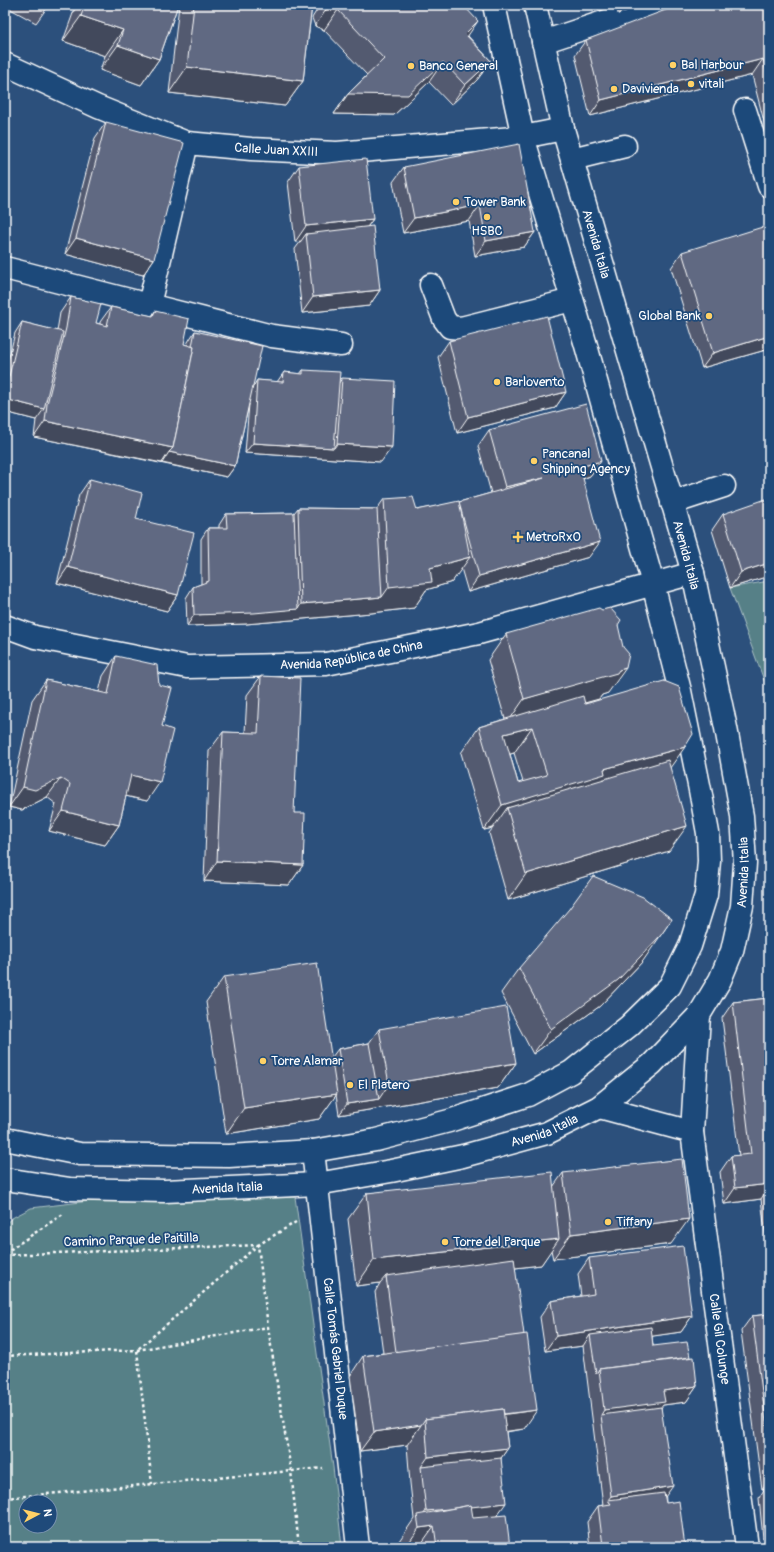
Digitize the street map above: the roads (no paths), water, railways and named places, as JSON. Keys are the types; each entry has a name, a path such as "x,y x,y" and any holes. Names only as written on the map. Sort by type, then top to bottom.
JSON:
{"street":[{"path":"5,1139 80,1154 229,1156 313,1151 376,1140 449,1122 528,1095 571,1072 629,1026 670,986 690,946 706,895 709,861 708,833 680,691 653,584 572,300 523,138 494,5"},
{"path":"543,42 655,5"},
{"name":"Avenida Italia","path":"5,1179 70,1189 165,1191 317,1184 463,1156 548,1133 599,1107 652,1064 699,1015 720,980 732,951 742,906 745,863 741,808 726,728 693,573 563,129 543,42 541,9"},
{"name":"Calle Juan XXIII","path":"5,64 98,107 187,143 251,149 337,154 523,138 563,129"},
{"path":"745,110 769,186"},
{"path":"149,305 187,143"},
{"path":"572,159 625,146"},
{"path":"5,268 272,336 341,345"},
{"path":"431,285 444,320 450,327 461,328 572,300"},
{"path":"672,503 724,486"},
{"name":"Avenida República de China","path":"5,626 35,637 187,667 326,664 479,633 693,573"},
{"name":"Calle Gil Colunge","path":"699,1015 692,1132 747,1547"},
{"path":"599,1107 692,1132"},
{"name":"Calle Tomás Gabriel Duque","path":"313,1151 358,1547"}],"place":[{"name":"Bal Harbour","path":"673,65"},
{"name":"Banco General","path":"411,66"},
{"name":"vitali","path":"691,84"},
{"name":"Davivienda","path":"614,89"},
{"name":"Tower Bank","path":"456,202"},
{"name":"HSBC","path":"487,217"},
{"name":"Global Bank","path":"709,316"},
{"name":"Barlovento","path":"497,382"},
{"name":"Pancanal Shipping Agency","path":"534,461"},
{"name":"MetroRxO","path":"518,537"},
{"name":"Torre Alamar","path":"263,1061"},
{"name":"El Platero","path":"350,1085"},
{"name":"Tiffany","path":"608,1222"},
{"name":"Torre del Parque","path":"445,1242"}]}
